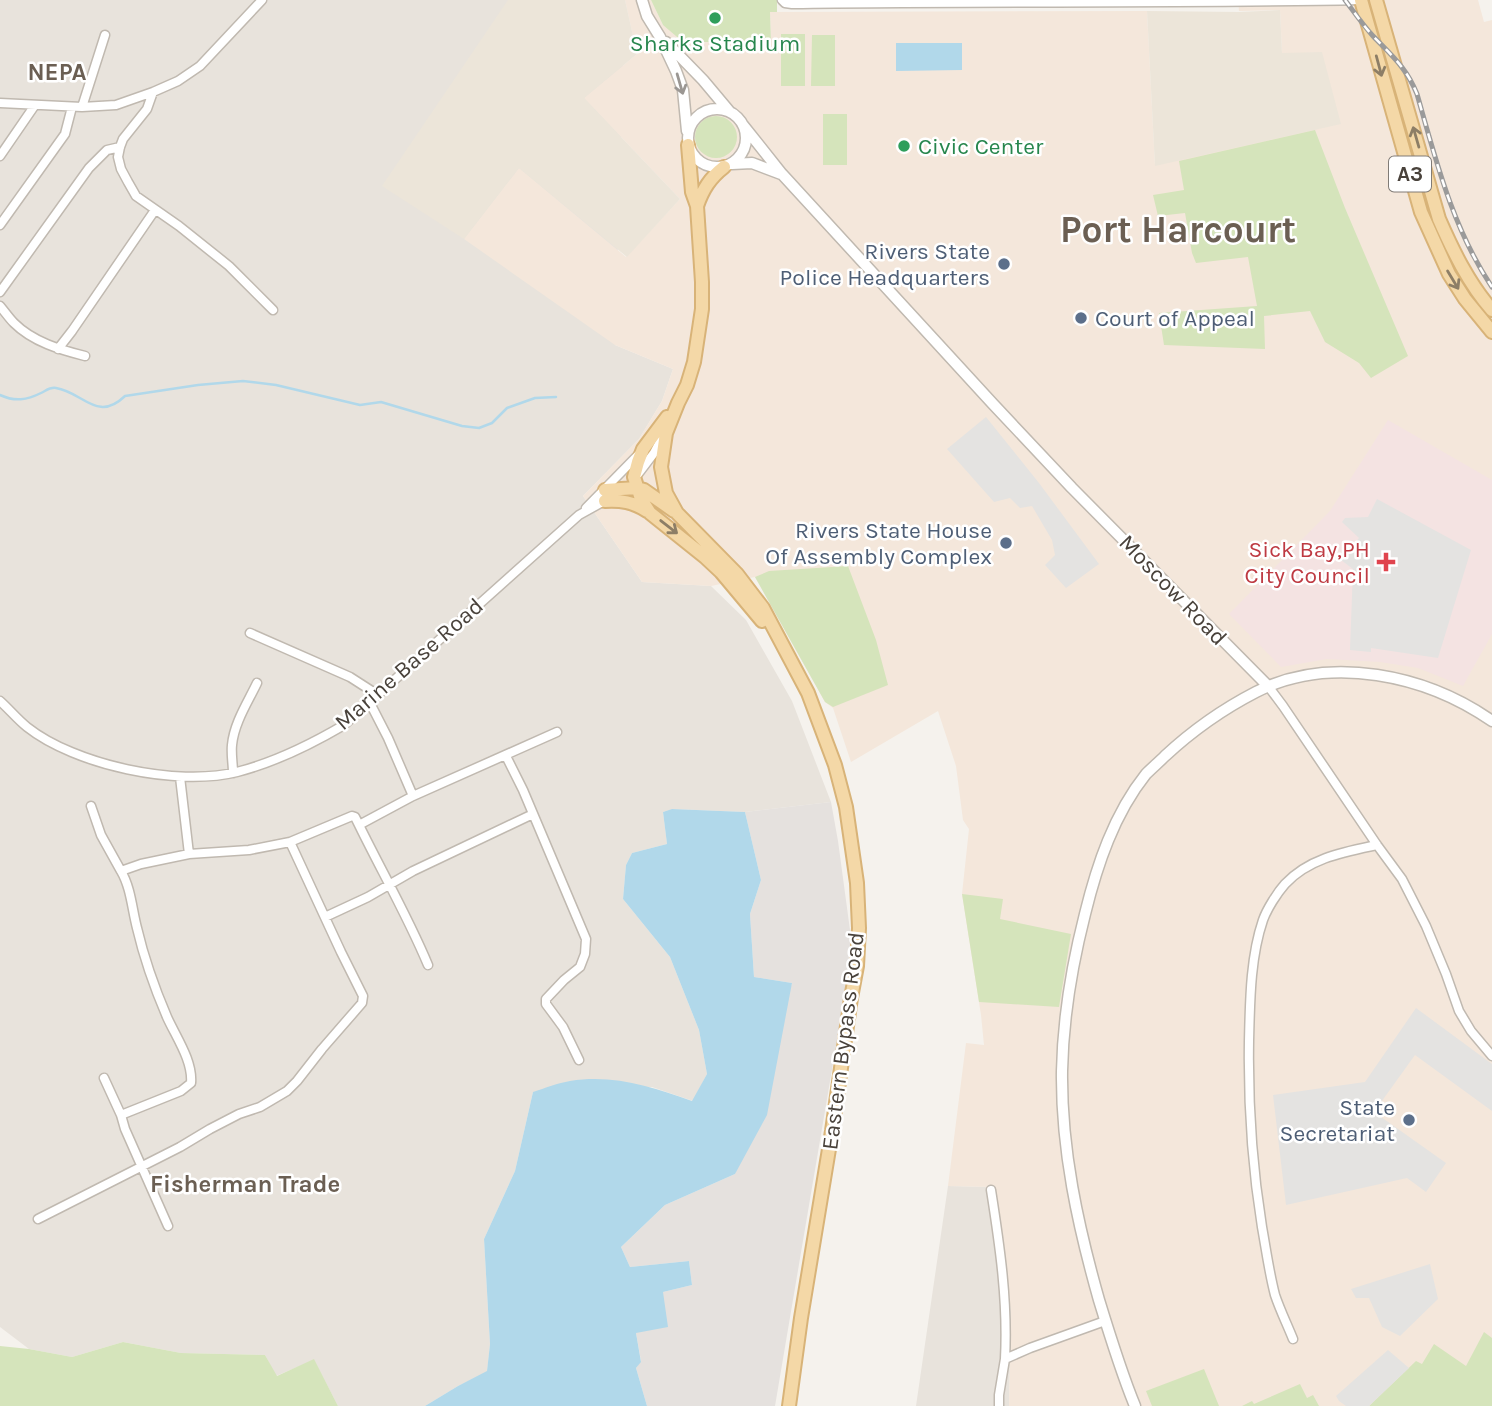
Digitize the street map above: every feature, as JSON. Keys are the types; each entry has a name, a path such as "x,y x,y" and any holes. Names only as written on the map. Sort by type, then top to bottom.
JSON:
{"main road":[{"name":"A3","path":"1361,0 1421,212 1449,274 1492,332"},
{"name":"A3","path":"1376,0 1439,219 1467,276 1492,310"},
{"path":"666,433 694,362 702,309 697,206 692,192 688,140"},
{"path":"697,206 701,193 713,175 728,165"},
{"path":"636,483 643,449 678,403"},
{"name":"Eastern Bypass Road","path":"666,433 662,455 666,493 677,513 737,574 763,608 808,693 822,729 838,776 853,845 859,928 857,966 789,1406"},
{"path":"605,495 636,483"},
{"path":"636,483 677,513"},
{"name":"Eastern Bypass Road","path":"636,483 649,513 721,572 782,644"},
{"path":"605,495 626,501 649,513"}],"street":[{"path":"0,103 72,107 116,105 153,92 178,81 200,66 262,0"},
{"path":"642,0 683,90 688,140 693,156 712,167 728,165 740,157 746,147 747,135 743,125 660,37"},
{"path":"783,2 1361,0"},
{"path":"82,107 105,35"},
{"path":"153,92 147,109 123,139 120,147 118,157 128,182 136,196 229,266 273,310"},
{"path":"0,156 34,105"},
{"path":"0,225 65,134 72,107"},
{"path":"688,140 690,126 702,113 711,109 729,111"},
{"name":"Moscow Road","path":"743,125 782,174 1072,488 1268,686 1402,879 1426,926 1459,1010 1471,1031 1492,1056"},
{"path":"0,292 89,168 107,150 120,147"},
{"name":"Moscow Road","path":"728,165 752,163 782,174"},
{"path":"58,349 155,210"},
{"path":"0,306 16,326 37,339 58,349 85,356"},
{"path":"636,483 666,433"},
{"name":"Marine Base Road","path":"0,701 28,727 53,743 87,758 118,767 180,777 233,773 262,765 305,747 344,724 370,703 579,515 605,495 643,449"},
{"path":"250,633 350,677 378,695"},
{"path":"1135,1406 1105,1321 1084,1246 1064,1132 1062,1070 1068,1000 1087,905 1108,841 1127,802 1147,773 1202,725 1234,703 1268,686 1302,677 1368,673 1408,681 1465,703 1492,721"},
{"path":"233,773 233,738 257,682"},
{"path":"370,703 413,796"},
{"path":"359,825 413,796 557,732"},
{"path":"506,755 586,939 585,954 580,967 546,999 546,1004 567,1035 579,1060"},
{"path":"180,777 189,854"},
{"path":"91,806 101,835 125,879 143,951 191,1076 191,1083 181,1091 121,1115"},
{"path":"326,917 425,865 533,814"},
{"path":"121,870 189,854 249,850 290,842 352,816 355,817 411,925 428,965"},
{"path":"38,1220 287,1091 362,1003 363,996 290,842"},
{"path":"1293,1339 1276,1296 1268,1262 1251,1135 1250,1013 1257,950 1264,919 1285,885 1301,871 1319,861 1377,845"},
{"path":"104,1078 168,1226"},
{"path":"991,1190 1006,1307 1005,1359 999,1406"},
{"path":"1005,1359 1105,1321"}],"shaded area":[{"path":"0,0 625,0 615,345 673,369 662,401 639,439 583,496 642,582 711,586 746,620 792,701 831,802 745,812 673,809 663,812 667,844 632,853 626,865 623,899 670,957 699,1030 707,1074 693,1101 652,1087 533,1092 515,1171 484,1239 490,1344 487,1372 425,1406 338,1406 314,1360 276,1376 265,1355 181,1353 123,1342 72,1357 29,1349 0,1327"},
{"path":"508,0 625,0 637,54 584,98 680,199 627,257 519,168 464,239 382,186"},
{"path":"625,0 651,0 663,25 771,42 770,12 1147,11 1155,166 1282,53 1280,10 1239,11 1238,0 1478,0 1484,22 1492,20 1492,1406 1009,1406 1011,1312 994,1187 948,1186 966,1043 984,1045 962,894 969,829 963,820 956,766 938,711 851,762 833,708 825,702 755,577 711,586 642,582 583,496 639,439 662,401 673,369 615,345 464,239 519,168 626,257 680,199 584,98 637,54"},
{"path":"1280,10 1282,53 1322,52 1341,124 1155,166 1147,11"},
{"path":"986,417 1099,564 1066,588 1045,565 1055,555 1052,540 1032,506 1020,508 1010,498 994,502 947,449"},
{"name":"Sick Bay,PH City Council","path":"1388,420 1492,480 1492,634 1463,686 1418,668 1380,662 1327,659 1281,667 1229,614 1330,511"},
{"path":"1377,499 1471,550 1438,658 1371,648 1371,652 1350,650 1353,569 1341,560 1359,538 1342,522 1345,518 1368,517"},
{"path":"831,802 852,945 775,1406 647,1406 636,1368 641,1361 636,1333 663,1292 692,1285 689,1261 630,1267 621,1247 665,1205 735,1174 792,983 754,977 750,914 761,880 745,812"},
{"path":"1416,1008 1492,1064 1492,1111 1415,1055 1374,1112 1446,1163 1426,1192 1407,1178 1286,1205 1273,1095 1365,1082"},
{"path":"948,1186 994,1187 1011,1312 1009,1406 916,1406"},
{"path":"1430,1264 1438,1299 1400,1336 1382,1327 1369,1298 1356,1298 1351,1289"},
{"path":"1388,1350 1409,1368 1369,1406 1346,1406 1339,1401 1336,1396"}],"green space":[{"name":"Sharks Stadium","path":"651,0 777,0 777,12 770,12 771,42 683,42 663,25"},
{"path":"781,34 805,34 805,86 781,86"},
{"path":"812,35 835,35 835,86 811,86"},
{"path":"823,114 847,114 847,165 823,165"},
{"path":"716,116 731,122 737,137 731,152 716,158 701,152 695,137 701,122"},
{"path":"1315,130 1408,356 1371,378 1359,363 1325,342 1310,311 1264,316 1265,349 1164,345 1159,313 1257,306 1248,257 1196,263 1185,213 1158,216 1153,195 1184,190 1179,161"},
{"path":"848,566 876,640 888,685 833,707 825,702 755,577 769,571"},
{"path":"962,894 1003,899 1000,919 1071,934 1059,1007 979,1002"},
{"path":"1484,1332 1492,1338 1492,1406 1369,1406 1416,1361 1422,1364 1434,1344 1466,1366"},
{"path":"123,1342 181,1353 265,1355 277,1376 314,1359 338,1406 0,1406 0,1346 72,1357"},
{"path":"1204,1369 1219,1406 1152,1406 1146,1391"},
{"path":"1300,1384 1307,1398 1313,1395 1319,1406 1242,1406 1252,1401 1254,1404"}],"water":[{"path":"896,43 962,43 962,70 896,71"},
{"path":"672,809 745,812 761,880 750,914 754,977 792,983 767,1115 735,1174 665,1205 621,1247 630,1267 689,1261 692,1285 663,1292 668,1327 636,1333 641,1362 636,1368 647,1406 425,1406 487,1371 490,1344 484,1239 515,1171 533,1092 570,1081 602,1079 647,1087 692,1101 707,1074 699,1030 670,957 623,899 626,865 632,853 667,844 663,812"}],"waterway":[{"path":"0,395 11,399 26,399 56,388 90,404 106,407 125,396 243,381 276,385 360,405 381,402 462,426 479,428 492,423 507,408 535,398 556,397"}],"railway":[{"path":"1345,0 1369,32 1398,62 1413,85 1456,218 1466,242 1492,287"}],"place":[{"name":"Sharks Stadium","path":"715,18"},
{"name":"Civic Center","path":"904,146"},
{"name":"Rivers State Police Headquarters","path":"1004,264"},
{"name":"Court of Appeal","path":"1081,318"},
{"name":"Rivers State House Of Assembly Complex","path":"1006,543"},
{"name":"Sick Bay,PH City Council","path":"1386,562"},
{"name":"State Secretariat","path":"1409,1120"}],"district":[{"name":"NEPA","path":"57,72"},
{"name":"Port Harcourt","path":"1178,229"},
{"name":"Fisherman Trade","path":"245,1184"}]}
